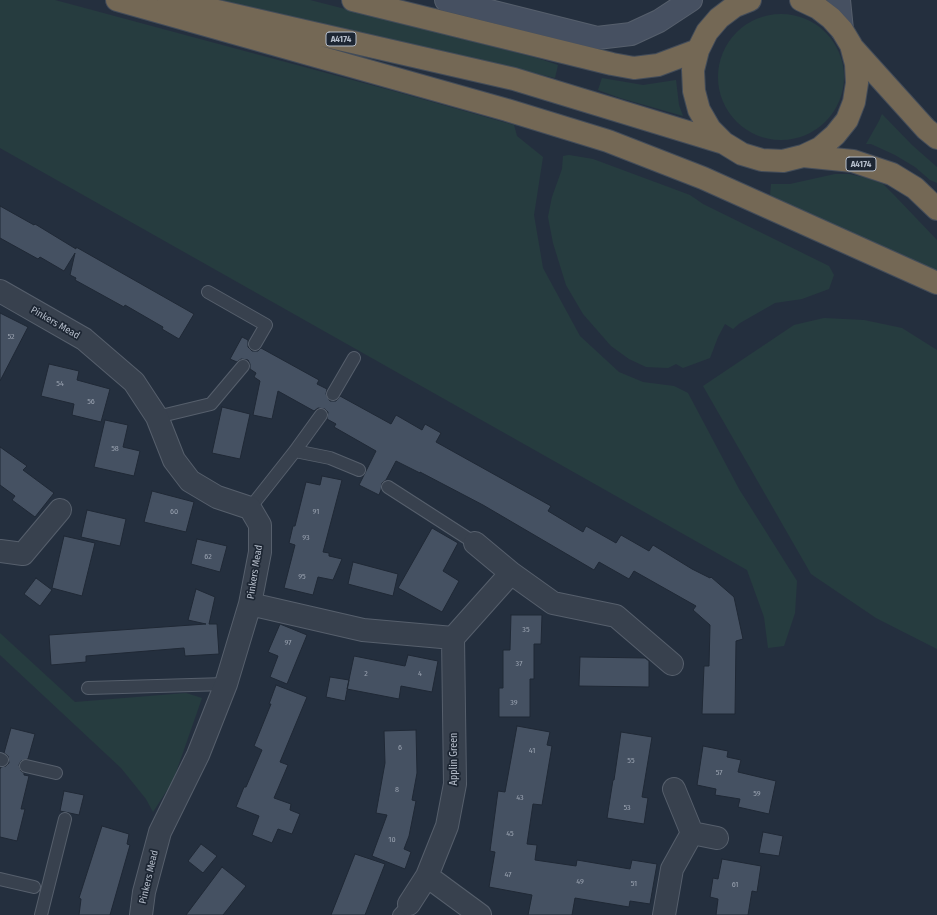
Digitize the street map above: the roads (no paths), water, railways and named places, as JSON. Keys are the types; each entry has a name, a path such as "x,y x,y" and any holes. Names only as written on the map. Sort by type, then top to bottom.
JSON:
{"highway":[{"path":"117,0 507,110 608,141 703,178 937,284"},
{"name":"A4174","path":"169,0 514,79 724,143"},
{"path":"353,0 612,64 634,68 658,65 698,50"},
{"path":"750,0 735,6 719,18 707,32 698,50 693,70 694,91 699,110 710,129 724,143 742,154 762,160 783,161 803,156 820,148 835,135 847,120 854,102 857,83 856,64 846,38"},
{"path":"801,0 818,8 831,18 846,38 926,129 937,138"},
{"name":"A4174","path":"803,156 853,161 892,174 915,188 937,209"}],"main road":[{"path":"446,0 597,38 631,34 659,21 691,0"},
{"path":"839,0 846,38"}],"street":[{"name":"Pinkers Mead","path":"0,291 84,339 134,382 157,417 174,460 190,481 217,497 250,508 260,525 260,552 250,604 226,684 198,756 160,832 144,892 141,915"},
{"path":"0,551 23,554 60,510"},
{"path":"476,543 511,573 552,604 616,616 672,664"},
{"path":"250,604 364,630 453,638 511,573"},
{"name":"Applin Green","path":"404,910 427,876 447,826 455,784 453,638"},
{"path":"674,789 692,833"},
{"path":"692,833 717,838"},
{"path":"664,915 672,869 692,833"},
{"path":"427,876 480,915"}],"lane":[{"path":"208,292 266,325 255,344"},
{"path":"333,394 354,358"},
{"path":"157,417 212,404 243,366"},
{"path":"250,508 296,451 320,415"},
{"path":"296,451 330,458 359,470"},
{"path":"388,487 476,543"},
{"path":"88,688 226,684"},
{"path":"26,766 56,773"},
{"path":"41,915 64,818"},
{"path":"0,879 34,887"}]}
